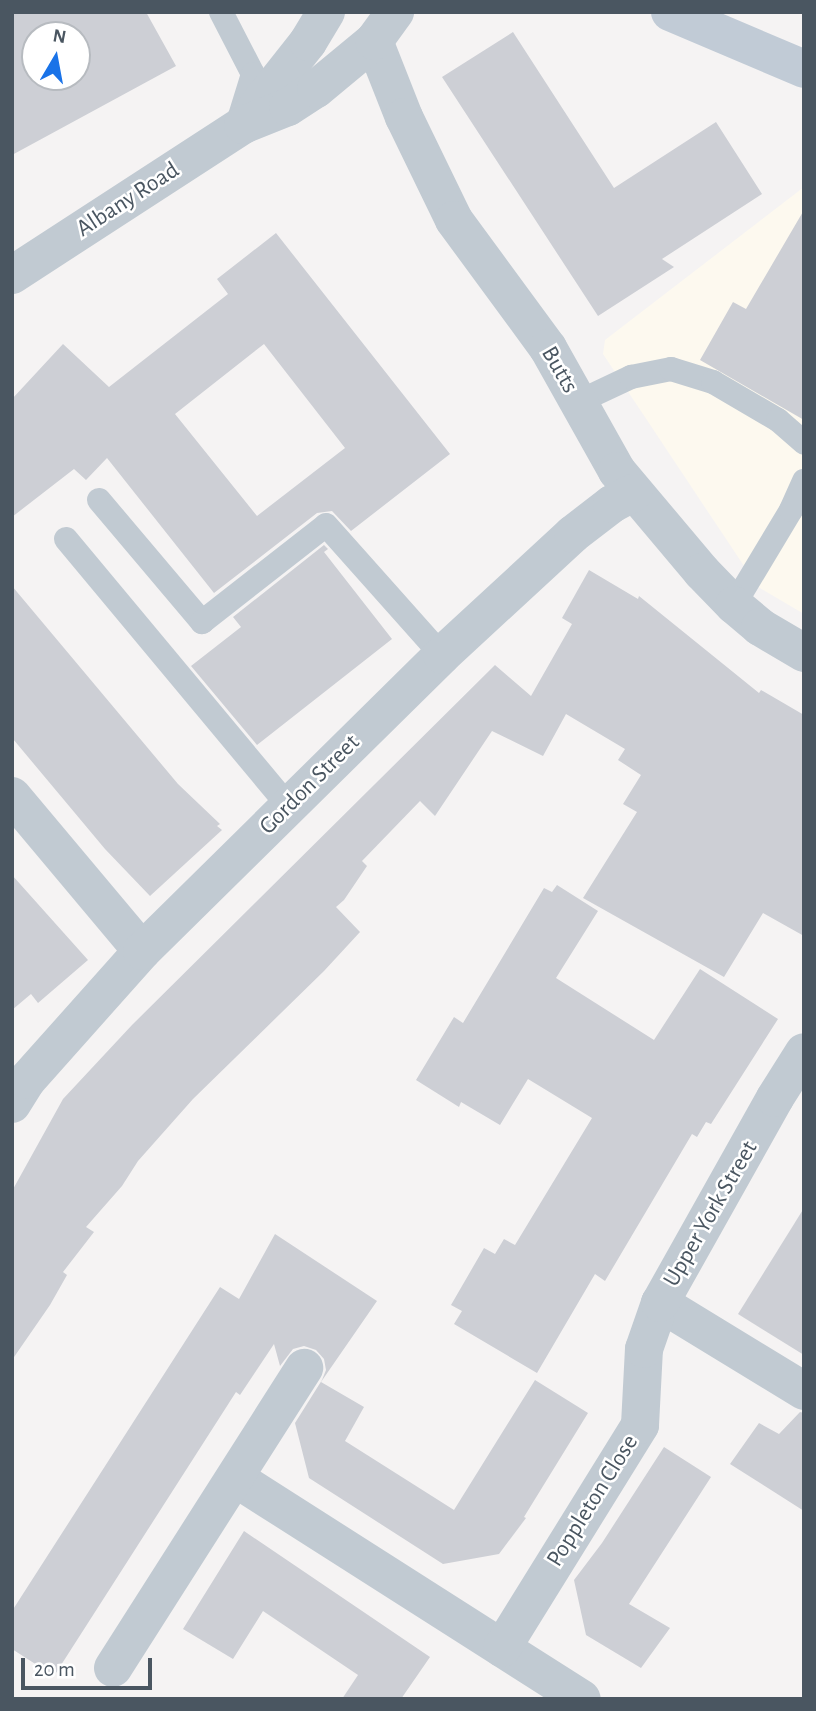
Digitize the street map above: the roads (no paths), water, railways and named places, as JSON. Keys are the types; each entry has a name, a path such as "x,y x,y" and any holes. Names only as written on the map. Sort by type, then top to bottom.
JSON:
{"main road":[{"path":"670,12 804,69"}],"street":[{"name":"Albany Road","path":"239,128 308,42 326,12"},
{"name":"Albany Road","path":"12,275 239,128 288,107 316,89 385,26"},
{"name":"Butts","path":"385,26 404,117 454,220 548,348 633,493 734,605 760,627 804,653"},
{"name":"Gordon Street","path":"17,1085 142,951 442,655 573,534 633,493"},
{"path":"12,796 142,951"},
{"name":"Upper York Street","path":"804,1052 660,1303 804,1391"},
{"name":"Poppleton Close","path":"502,1648 640,1426 645,1349 660,1303"},
{"path":"113,1668 304,1368"},
{"path":"235,1478 582,1699"}],"lane":[{"path":"221,12 253,74 239,128"},
{"path":"578,402 631,377 671,369 713,382 778,419 804,443"},
{"path":"734,605 791,510 804,481"},
{"path":"99,500 202,622 326,525 442,655"},
{"path":"66,539 289,807"}]}
